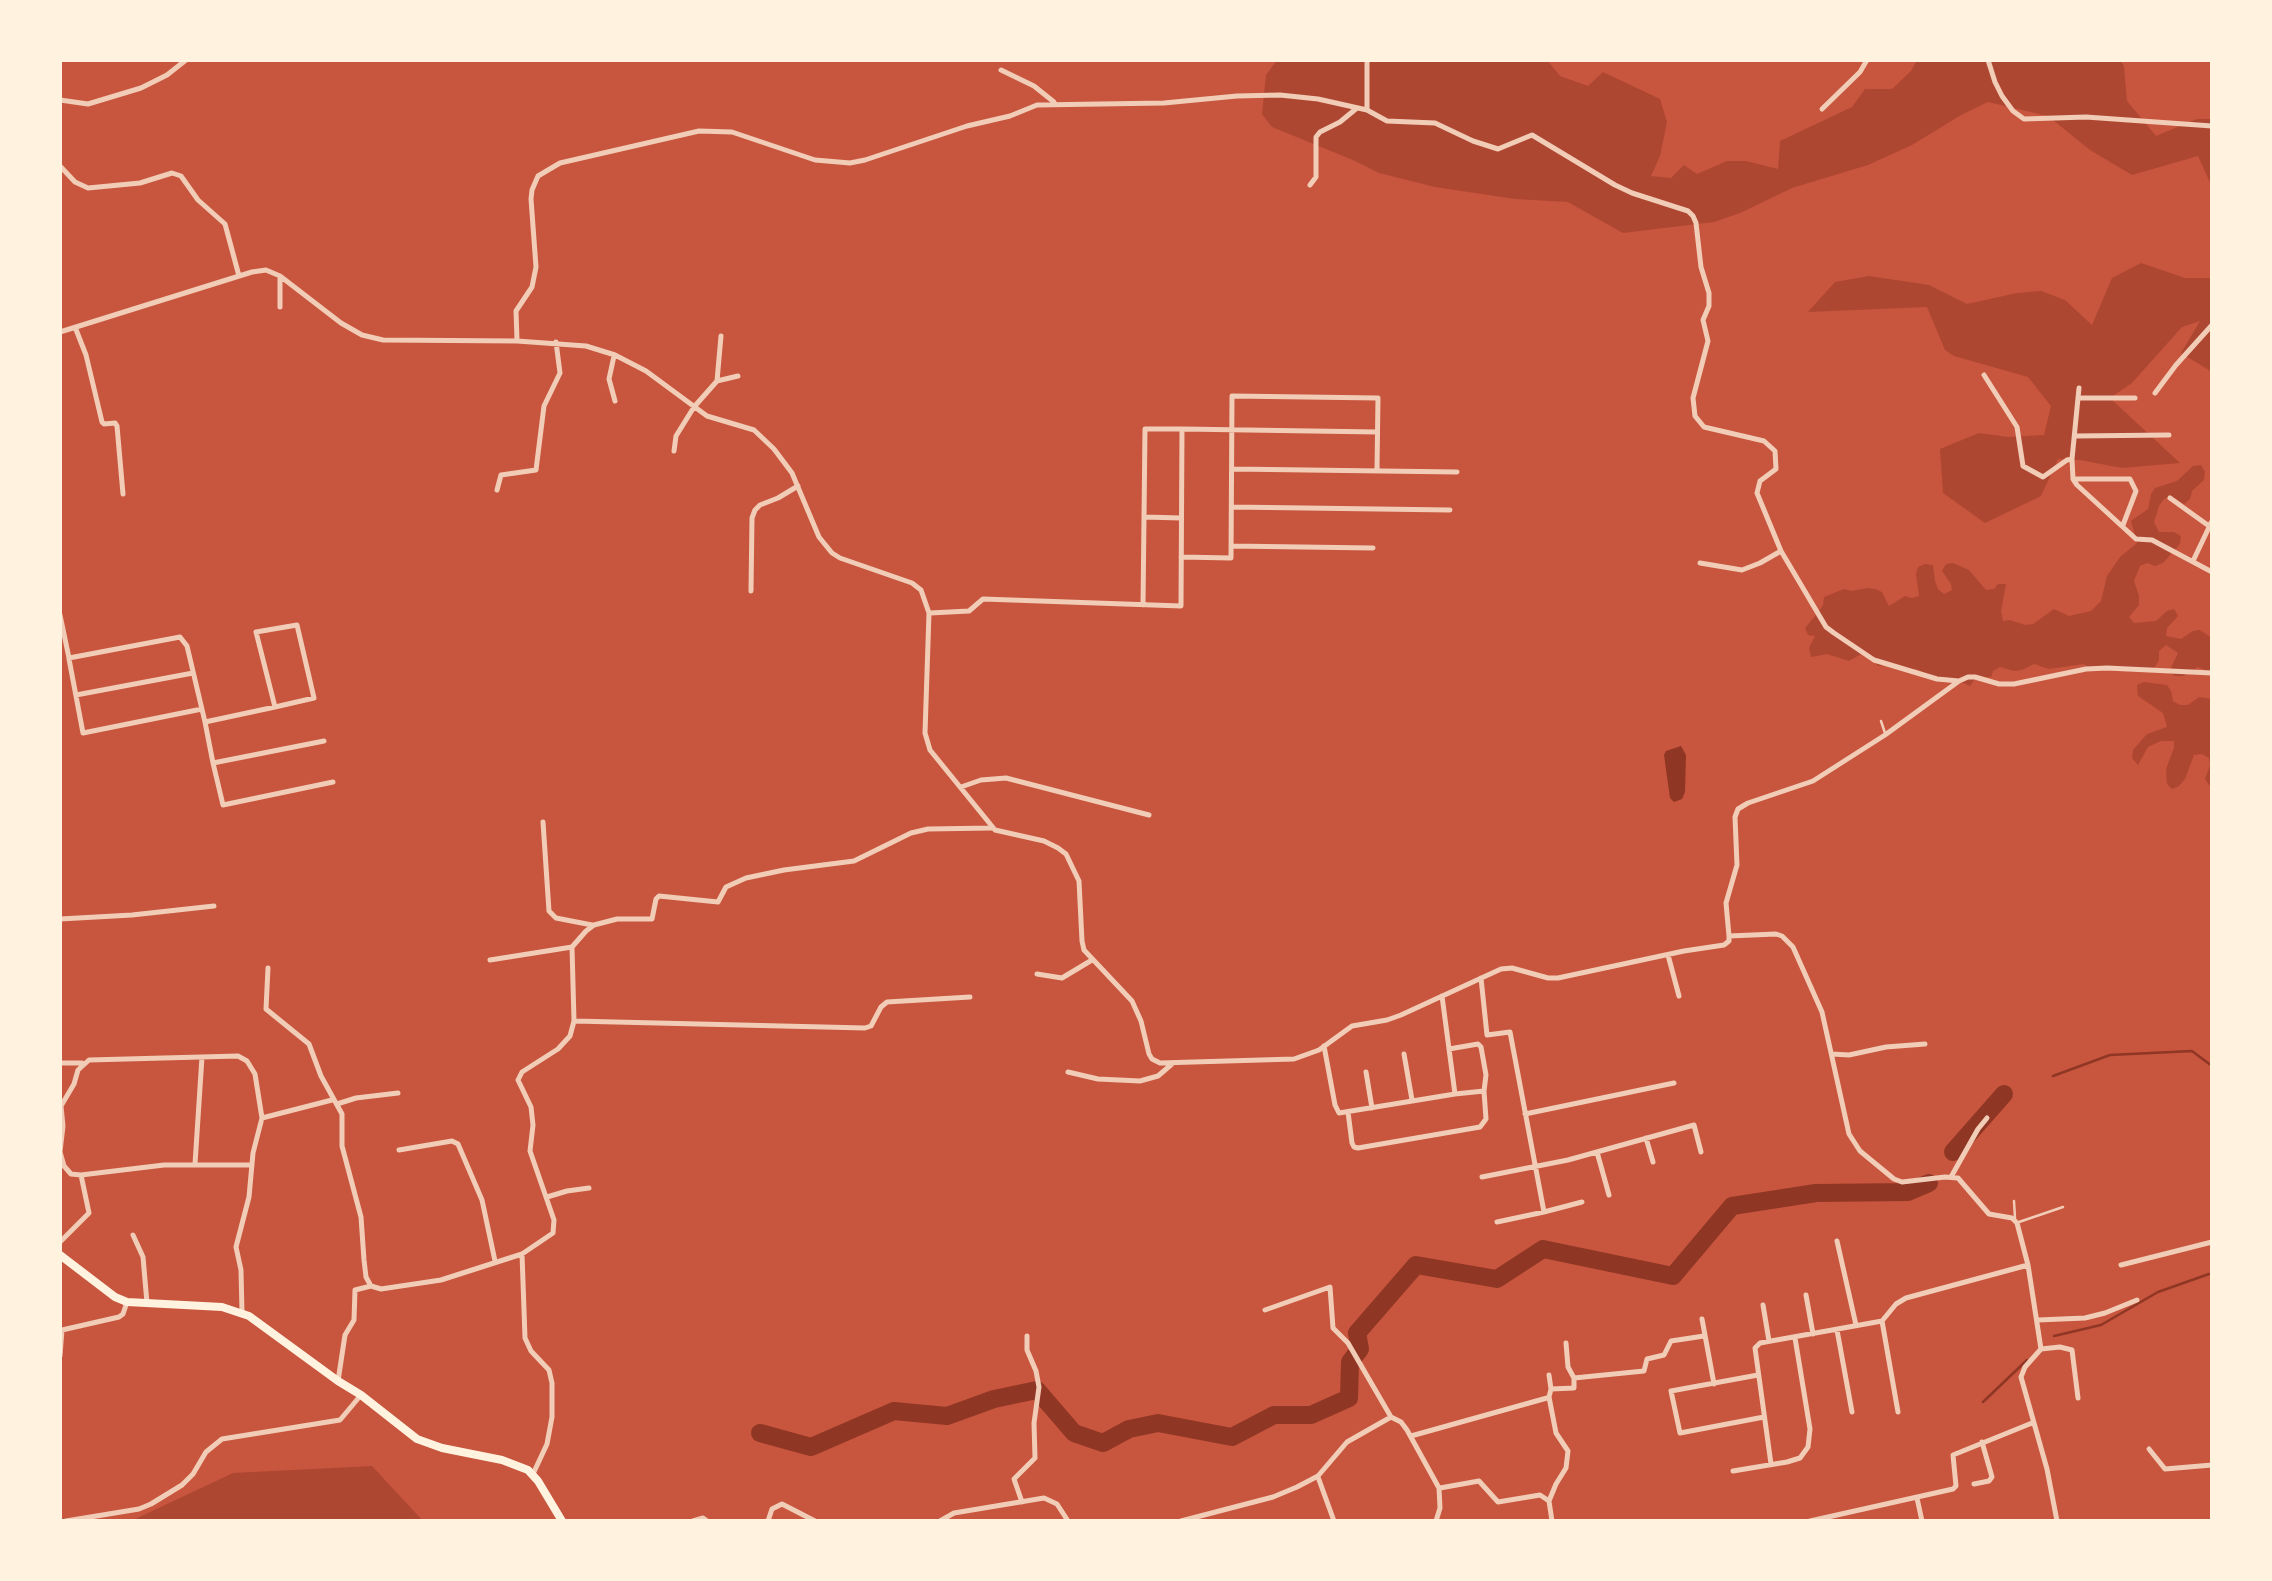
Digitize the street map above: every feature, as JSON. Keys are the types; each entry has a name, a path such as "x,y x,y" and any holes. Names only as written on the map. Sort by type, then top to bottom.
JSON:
{"main road":[{"path":"60,1255 127,1302 222,1307 254,1318 417,1438 442,1448 521,1466 533,1474 562,1521"}],"street":[{"path":"60,100 88,104 142,88 186,60"},
{"path":"1367,60 1367,110"},
{"path":"1822,109 1867,60"},
{"path":"1988,60 2002,96 2012,111 2024,119 2086,117 2212,126"},
{"path":"1002,70 1034,86 1057,104"},
{"path":"517,341 516,311 529,293 536,267 532,190 538,176 550,166 710,130 744,135 815,160 839,164 865,160 1010,116 1037,104 1152,104 1280,95 1367,110 1386,121 1435,122 1498,149 1532,134 1615,185 1693,216 1709,293 1703,320 1708,341 1692,398 1695,416 1704,427 1764,441 1775,452 1776,469 1756,488 1781,550 1826,627 1874,660 1936,679 1959,681"},
{"path":"1310,185 1316,176 1316,137 1357,108"},
{"path":"60,166 75,182 88,188 140,183 172,173 181,176 198,200 225,224 239,276"},
{"path":"60,332 266,270 280,276 351,330 372,338 586,346 615,354 661,381 707,416 754,430 784,460 818,537 832,553 912,582 921,590 929,612 926,742 992,828 1044,841 1066,854 1079,881 1084,950 1136,1006 1152,1058 1160,1063 1305,1056 1352,1026 1387,1020 1501,969 1558,978 1724,945 1729,941 1726,903 1737,865 1738,809 1813,780 1885,735 1959,681 1968,676 2014,684 2107,668 2212,673"},
{"path":"280,276 280,307"},
{"path":"2155,393 2212,326"},
{"path":"75,327 102,422 118,426 124,494"},
{"path":"718,381 721,336"},
{"path":"497,490 501,475 536,470 546,400 560,373 556,342"},
{"path":"615,354 609,379 615,401"},
{"path":"1984,375 2018,427 2023,466 2042,477 2072,459"},
{"path":"674,451 676,436 694,407 718,381 738,376"},
{"path":"2078,388 2073,479 2136,539 2152,540 2212,572"},
{"path":"1181,557 1231,558 1232,396 1378,398 1377,470"},
{"path":"2078,398 2135,398"},
{"path":"1143,605 1144,428 1378,432"},
{"path":"929,612 970,610 983,599 1180,606 1182,429"},
{"path":"2075,436 2169,436"},
{"path":"1232,468 1457,472"},
{"path":"2073,479 2130,479 2136,491 2122,527"},
{"path":"751,591 755,510 798,486"},
{"path":"2170,498 2211,522 2193,561"},
{"path":"1232,507 1450,510"},
{"path":"1144,517 1181,518"},
{"path":"1231,546 1374,548"},
{"path":"1700,562 1742,570 1781,550"},
{"path":"60,615 83,733 202,710"},
{"path":"205,722 274,707 314,698 297,625 256,632 274,707"},
{"path":"69,658 180,637 187,646 223,804 333,782"},
{"path":"76,695 193,673"},
{"path":"213,763 324,741"},
{"path":"962,787 981,780 1006,778 1149,815"},
{"path":"543,822 549,911 556,918 594,925 617,919 652,919 659,896 718,902 732,882 784,870 854,861 911,833 992,828"},
{"path":"60,919 214,906"},
{"path":"490,960 572,947 594,925"},
{"path":"1729,936 1782,936 1798,954 1816,997 1849,1134 1860,1151 1902,1182 1951,1177 1964,1182 1988,1214 2016,1221 2028,1265 2041,1349"},
{"path":"268,968 266,1009 309,1044 342,1114 342,1146 361,1217 366,1277 371,1286 381,1289 441,1280 522,1254 553,1233 554,1220 530,1151 531,1107 518,1080 522,1072 558,1049 570,1036 574,1021 572,947"},
{"path":"1668,954 1679,996"},
{"path":"1037,974 1065,978 1092,960"},
{"path":"1481,978 1487,1035 1510,1032 1544,1212"},
{"path":"1442,996 1455,1094"},
{"path":"574,1021 864,1028 871,1026 886,1002 970,997"},
{"path":"1348,1112 1354,1147 1480,1127 1486,1119 1482,1047 1478,1044 1448,1049"},
{"path":"1832,1054 1925,1044"},
{"path":"1324,1046 1337,1112 1484,1091"},
{"path":"1404,1054 1413,1102"},
{"path":"196,1164 202,1056"},
{"path":"60,1063 202,1056 238,1056 247,1061 256,1074 262,1118 236,1247 242,1312"},
{"path":"84,1062 60,1106 64,1171 81,1175 164,1164 252,1164"},
{"path":"1068,1072 1110,1081 1140,1081 1158,1076 1172,1064"},
{"path":"1366,1072 1372,1108"},
{"path":"1524,1114 1674,1084"},
{"path":"262,1118 398,1093"},
{"path":"1951,1177 1987,1118"},
{"path":"1482,1178 1694,1125 1701,1152"},
{"path":"1646,1138 1653,1162"},
{"path":"399,1150 452,1140 458,1144 482,1200 495,1261"},
{"path":"1597,1152 1609,1195"},
{"path":"60,1242 90,1212 81,1175"},
{"path":"547,1197 589,1188"},
{"path":"1497,1222 1582,1202"},
{"path":"133,1234 143,1257 146,1303"},
{"path":"1837,1240 1856,1327"},
{"path":"2121,1265 2212,1242"},
{"path":"522,1254 525,1338 552,1382 547,1444 533,1474"},
{"path":"1772,1464 1755,1348 1760,1343 1882,1322 1906,1298 2028,1265"},
{"path":"338,1381 345,1335 354,1320 355,1290 371,1286"},
{"path":"1265,1310 1330,1287 1333,1328 1352,1350 1391,1417 1401,1422 1439,1488 1436,1521"},
{"path":"1806,1295 1813,1334"},
{"path":"2038,1320 2085,1318 2136,1300"},
{"path":"60,1356 62,1330 119,1317 127,1302"},
{"path":"1764,1304 1770,1342"},
{"path":"1702,1319 1714,1384"},
{"path":"1882,1322 1898,1412"},
{"path":"1837,1330 1852,1412"},
{"path":"1022,1502 1014,1479 1035,1458 1038,1390 1026,1336"},
{"path":"1574,1378 1644,1372 1647,1359 1664,1355 1673,1340 1704,1336"},
{"path":"1733,1471 1800,1458 1808,1447 1795,1338"},
{"path":"1551,1389 1574,1388 1566,1343"},
{"path":"2056,1521 2047,1468 2021,1376 2041,1349 2060,1346 2072,1350 2078,1398"},
{"path":"1549,1375 1556,1433 1568,1451 1566,1468 1548,1501 1552,1521"},
{"path":"1758,1376 1671,1391 1680,1433 1764,1418"},
{"path":"66,1521 139,1509 182,1485 206,1452 222,1439 340,1420 361,1395"},
{"path":"1410,1436 1549,1398"},
{"path":"1181,1521 1273,1497 1318,1476 1346,1442 1391,1417"},
{"path":"1810,1521 1956,1488 1953,1455 2033,1422"},
{"path":"1974,1484 1992,1477 1982,1442"},
{"path":"2148,1449 2165,1469 2212,1465"},
{"path":"1318,1476 1334,1521"},
{"path":"1439,1488 1479,1481 1498,1502 1540,1495 1548,1501"},
{"path":"940,1521 954,1513 1044,1498 1054,1501 1068,1521"},
{"path":"1917,1498 1922,1521"},
{"path":"768,1521 772,1509 782,1504 815,1521"},
{"path":"693,1521 706,1521"}],"lane":[{"path":"1881,721 1885,735"},
{"path":"2014,1201 2016,1221 2063,1207"}],"shaded area":[{"path":"1277,60 1547,60 1560,76 1588,86 1603,72 1660,99 1667,122 1651,176 1671,178 1684,165 1697,174 1727,161 1778,169 1780,141 1852,107 1865,89 1892,89 1917,60 2120,60 2127,101 2156,136 2197,119 2212,119 2212,187 2198,156 2132,175 2090,150 2048,116 1988,102 1868,165 1792,188 1740,213 1714,222 1623,233 1568,202 1435,187 1379,173 1272,127 1262,114 1266,75"},
{"path":"2141,263 2185,278 2212,278 2212,372 2181,353 2200,321 2182,327 2132,383 2110,398 2180,463 2122,468 2058,459 2041,496 1985,523 1943,493 1940,449 1979,433 2008,437 2044,435 2051,406 2028,377 1945,350 1927,307 1808,312 1835,282 1869,276 1929,285 1967,304 2041,291 2065,300 2092,325 2112,278"},
{"path":"2201,465 2204,480 2192,491 2190,499 2184,504 2171,496 2159,506 2154,522 2159,532 2181,536 2180,544 2163,563 2140,566 2134,581 2139,605 2129,617 2134,623 2156,621 2174,609 2178,616 2167,628 2166,636 2181,639 2200,630 2212,638 2212,673 2198,667 2175,676 2169,672 2178,653 2166,645 2159,651 2155,667 2147,669 2083,664 2049,669 2034,664 2014,671 2000,667 1991,677 1976,677 1970,686 1937,679 1916,669 1878,666 1870,655 1863,653 1849,661 1827,654 1811,657 1809,648 1815,636 1808,635 1805,628 1823,605 1824,597 1844,589 1875,589 1882,592 1889,606 1905,596 1919,596 1916,574 1918,567 1925,564 1933,565 1938,589 1944,594 1952,590 1942,571 1946,564 1969,570 1986,590 2006,584 2003,621 2025,625 2054,609 2069,616 2091,611 2101,601 2107,576 2120,557 2137,543 2131,521 2148,509 2155,488 2177,481 2193,466"},
{"path":"2137,685 2167,685 2173,701 2180,705 2188,705 2199,697 2212,699 2212,789 2205,779 2209,758 2202,754 2194,755 2179,786 2172,789 2167,784 2166,769 2174,741 2148,747 2138,765 2132,758 2133,750 2147,734 2167,727 2163,713 2138,696"},
{"path":"1681,746 1686,755 1685,792 1682,799 1674,802 1670,798 1664,755"},
{"path":"372,1466 423,1521 131,1521 233,1473"}],"waterway":[{"path":"2053,1076 2110,1055 2192,1051 2212,1066"},
{"path":"1953,1152 2004,1094"},
{"path":"760,1433 811,1447 894,1411 947,1416 994,1399 1037,1390 1074,1433 1103,1443 1129,1429 1158,1423 1232,1437 1274,1415 1311,1415 1349,1398 1350,1362 1360,1349 1357,1333 1416,1265 1497,1279 1543,1249 1673,1276 1732,1206 1816,1193 1908,1192 1929,1183"},
{"path":"2054,1336 2101,1325 2158,1292 2209,1274"},
{"path":"1983,1402 2027,1360"}]}
